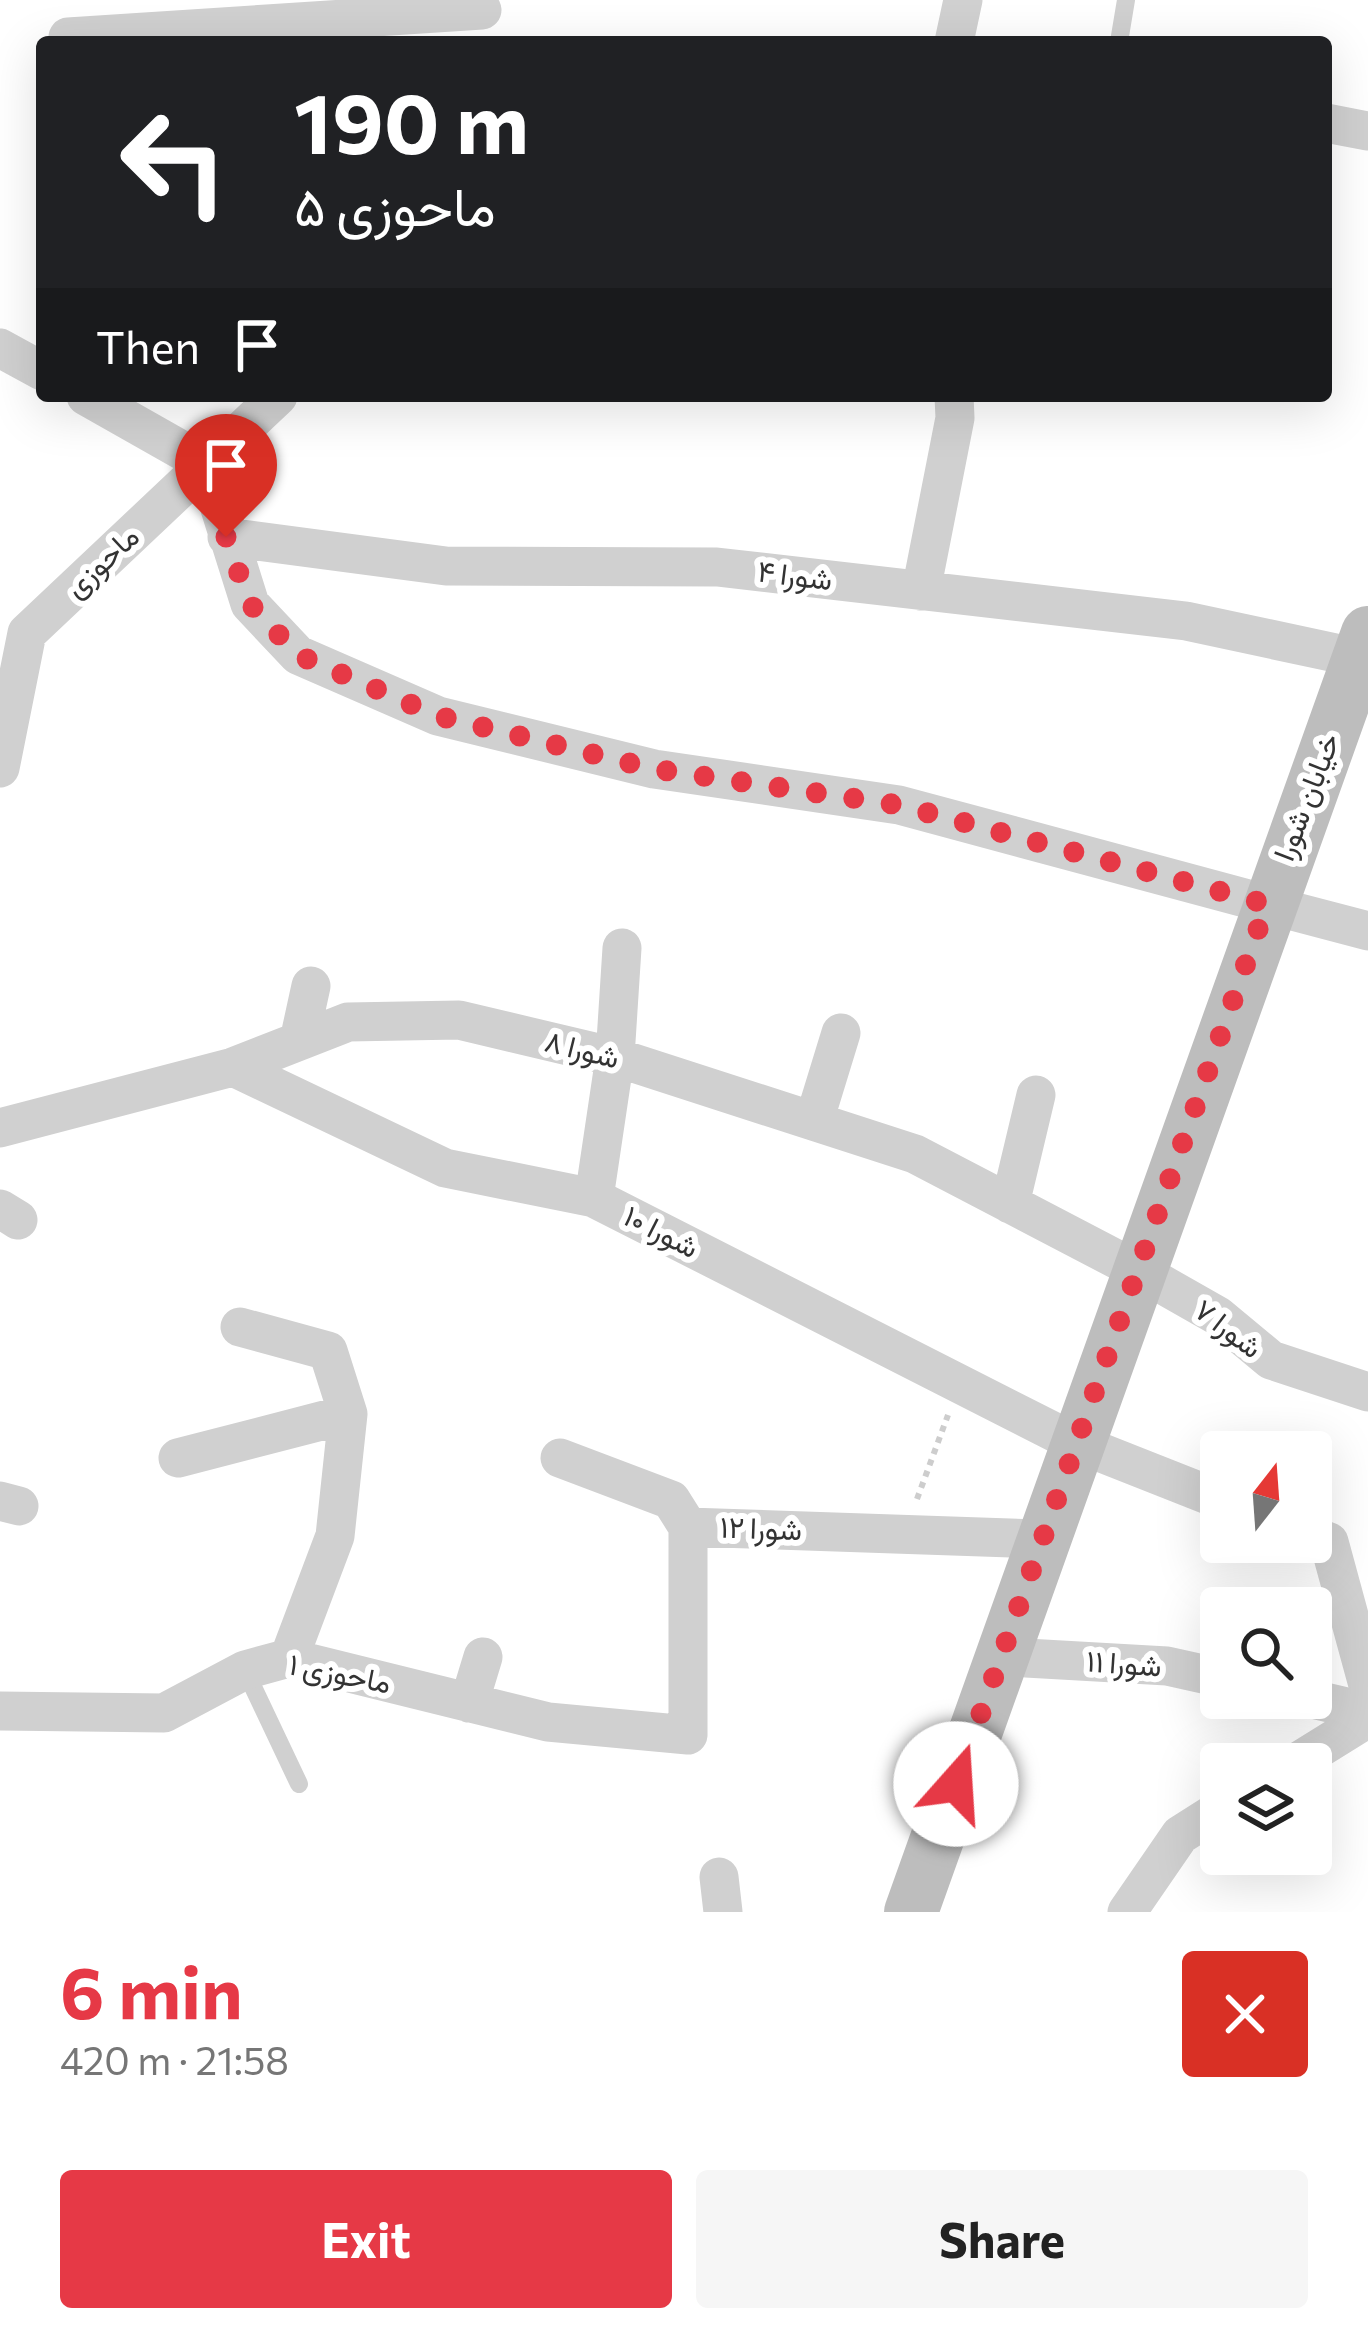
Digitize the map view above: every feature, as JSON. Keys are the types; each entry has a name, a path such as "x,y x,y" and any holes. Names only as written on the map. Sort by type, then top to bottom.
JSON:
{"main road":[{"name":"خیابان شورا","path":"941,1912 1027,1658 1088,1448 1281,908 1363,646"},
{"name":"خیابان شورا","path":"1281,908 1368,717"},
{"name":"خیابان شورا","path":"911,1912 1041,1539 1088,1448"}],"street":[{"path":"955,36 963,0"},
{"path":"89,36 479,17"},
{"path":"1332,124 1368,131"},
{"path":"0,348 36,368"},
{"path":"97,402 206,464 250,604 298,655 438,716 654,769 899,805 1368,931"},
{"name":"ماحوزی","path":"0,768 13,622 206,464 272,402"},
{"path":"921,591 954,402"},
{"name":"شورا ۴","path":"226,537 446,566 716,567 1363,646"},
{"path":"594,1198 615,1057 622,948"},
{"path":"299,1041 311,986"},
{"name":"شورا ۸","path":"0,1128 233,1066 348,1022 459,1020 615,1057 915,1154 1149,1277"},
{"path":"814,1121 841,1033"},
{"name":"شورا ۱۰","path":"233,1066 445,1168 594,1198 1088,1448 1200,1492"},
{"path":"1010,1204 1036,1095"},
{"name":"شورا ۷","path":"1149,1277 1218,1316 1271,1360 1368,1392"},
{"path":"240,1328 328,1352 348,1414 334,1537 289,1658"},
{"path":"178,1458 348,1414"},
{"path":"560,1458 671,1500 688,1526"},
{"name":"شورا ۱۲","path":"688,1735 688,1526 1041,1539"},
{"path":"1332,1553 1368,1684"},
{"path":"469,1703 483,1657"},
{"name":"ماحوزی ۱","path":"0,1712 164,1713 245,1670 289,1658 548,1722 688,1735"},
{"name":"شورا ۱۱","path":"1027,1658 1167,1666 1200,1673"},
{"path":"1332,1705 1368,1715"},
{"path":"1326,1743 1368,1715"},
{"path":"1127,1912 1180,1835 1200,1822"}],"lane":[{"path":"1120,36 1126,0"},
{"path":"245,1670 299,1784"}],"path":[{"path":"904,1534 960,1384"}],"route":[{"path":"226,537 250,604 298,655 438,716 654,769 899,805 1267,904 956,1784"}]}
